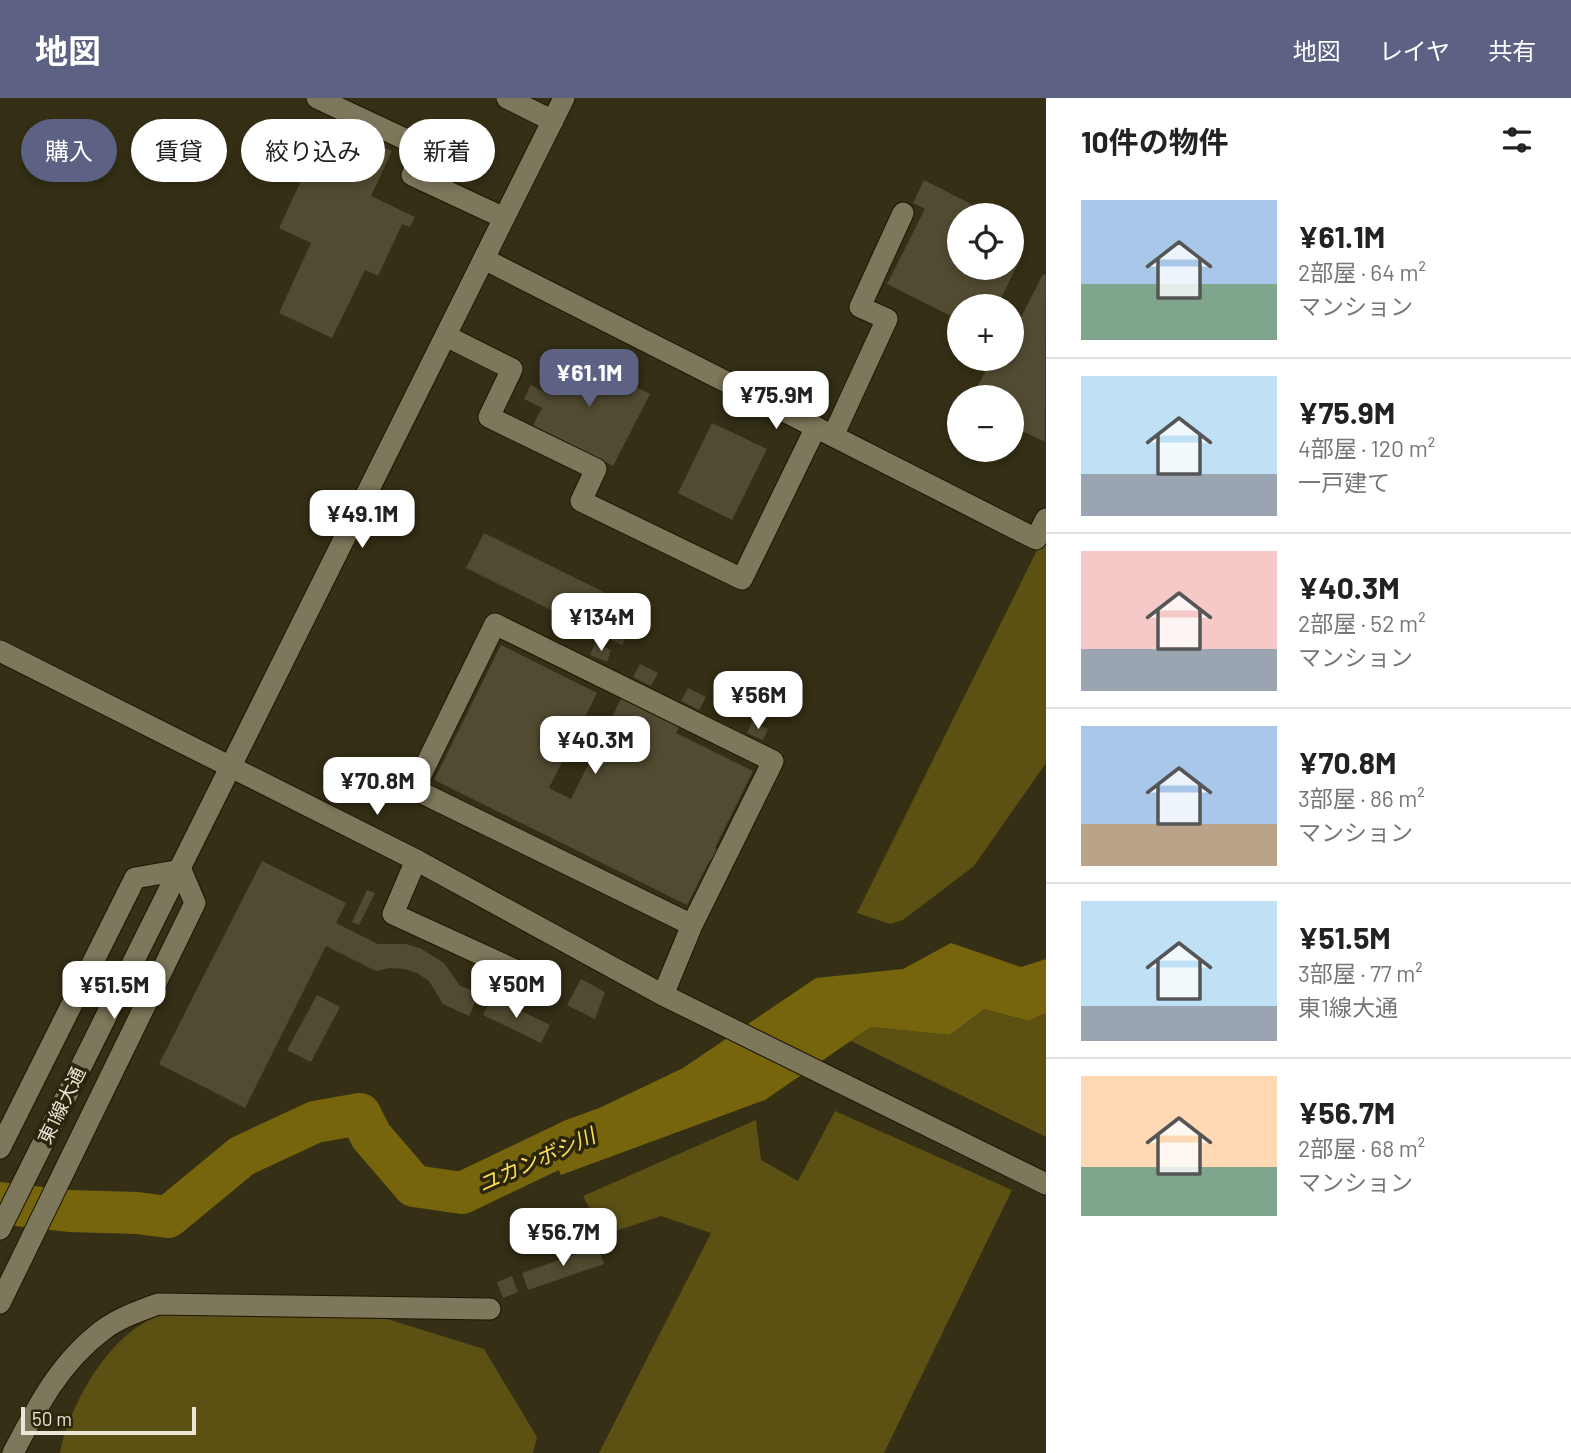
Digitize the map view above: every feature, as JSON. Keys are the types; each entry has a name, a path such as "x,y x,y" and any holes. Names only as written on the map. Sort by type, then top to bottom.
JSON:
{"street":[{"path":"317,98 424,148 412,175 504,218"},
{"path":"507,98 552,121"},
{"name":"東1線大通","path":"0,1228 564,98"},
{"path":"446,336 512,369 489,417 596,469 581,500 741,579 887,319 860,307 903,213"},
{"path":"484,259 1036,539 1046,519"},
{"path":"663,995 692,925 773,761 495,624 414,789 692,925"},
{"path":"0,651 416,860 663,995 1044,1177"},
{"path":"416,860 393,914 548,985"},
{"path":"0,1148 135,878 181,870 195,903 0,1303"},
{"path":"13,1453 34,1413 67,1361 104,1328 130,1314 158,1304 490,1309"}],"shaded area":[{"path":"1046,532 1046,763 974,866 903,920 890,924 857,913"},
{"path":"951,943 1021,967 1046,959 1046,1013 1029,1021 984,1009 950,1035 871,1027 765,1100 561,1175 543,1135 683,1068 816,978 903,969"},
{"path":"984,1009 1029,1021 1046,1013 1046,1137 851,1041 871,1027 950,1035"},
{"path":"835,1111 1012,1190 884,1453 599,1453 711,1233 661,1216 604,1235 583,1196 756,1120 761,1160 798,1181"},
{"path":"180,1312 387,1319 484,1349 537,1437 533,1453 60,1453 73,1412 97,1369 128,1334 147,1321"}],"building":[{"path":"385,148 392,151 385,166"},
{"path":"924,180 969,203 947,203 947,280 1010,280 1003,294 947,294 947,314 887,284 925,209 913,203"},
{"path":"300,182 378,182 371,196 415,217 410,227 402,224 378,276 365,270 332,338 279,313 311,243 279,228"},
{"path":"1043,274 1046,275 1045,442 1024,432 1024,385 978,385 986,371 1024,371 1024,311"},
{"path":"571,354 650,394 613,466 533,425 542,408 524,399 531,385 549,395"},
{"path":"712,423 767,449 732,520 678,493"},
{"path":"484,533 640,610 622,645 466,568"},
{"path":"595,643 611,650 607,662 590,655"},
{"path":"501,645 597,693 549,788 571,799 623,695 681,724 676,733 753,771 715,848 721,851 715,863 710,860 687,905 434,780"},
{"path":"640,664 658,673 651,686 633,677"},
{"path":"688,688 706,697 699,710 681,701"},
{"path":"752,722 768,729 763,740 747,733"},
{"path":"262,861 346,903 336,923 378,944 406,944 420,948 444,963 460,986 479,993 469,1016 443,1004 429,981 417,973 390,968 376,971 326,946 245,1108 159,1064"},
{"path":"367,890 375,893 359,925 352,922"},
{"path":"581,979 605,992 595,1019 567,1005"},
{"path":"317,995 340,1007 311,1062 287,1050"},
{"path":"492,997 550,1025 541,1043 483,1015"},
{"path":"598,1246 604,1264 528,1290 522,1273"},
{"path":"512,1276 518,1292 503,1298 497,1282"}],"waterway":[{"name":"ユカンボシ川","path":"0,1203 69,1211 137,1213 168,1217 242,1156 315,1122 360,1114 371,1136 414,1186 462,1193 575,1139 603,1129"}]}
